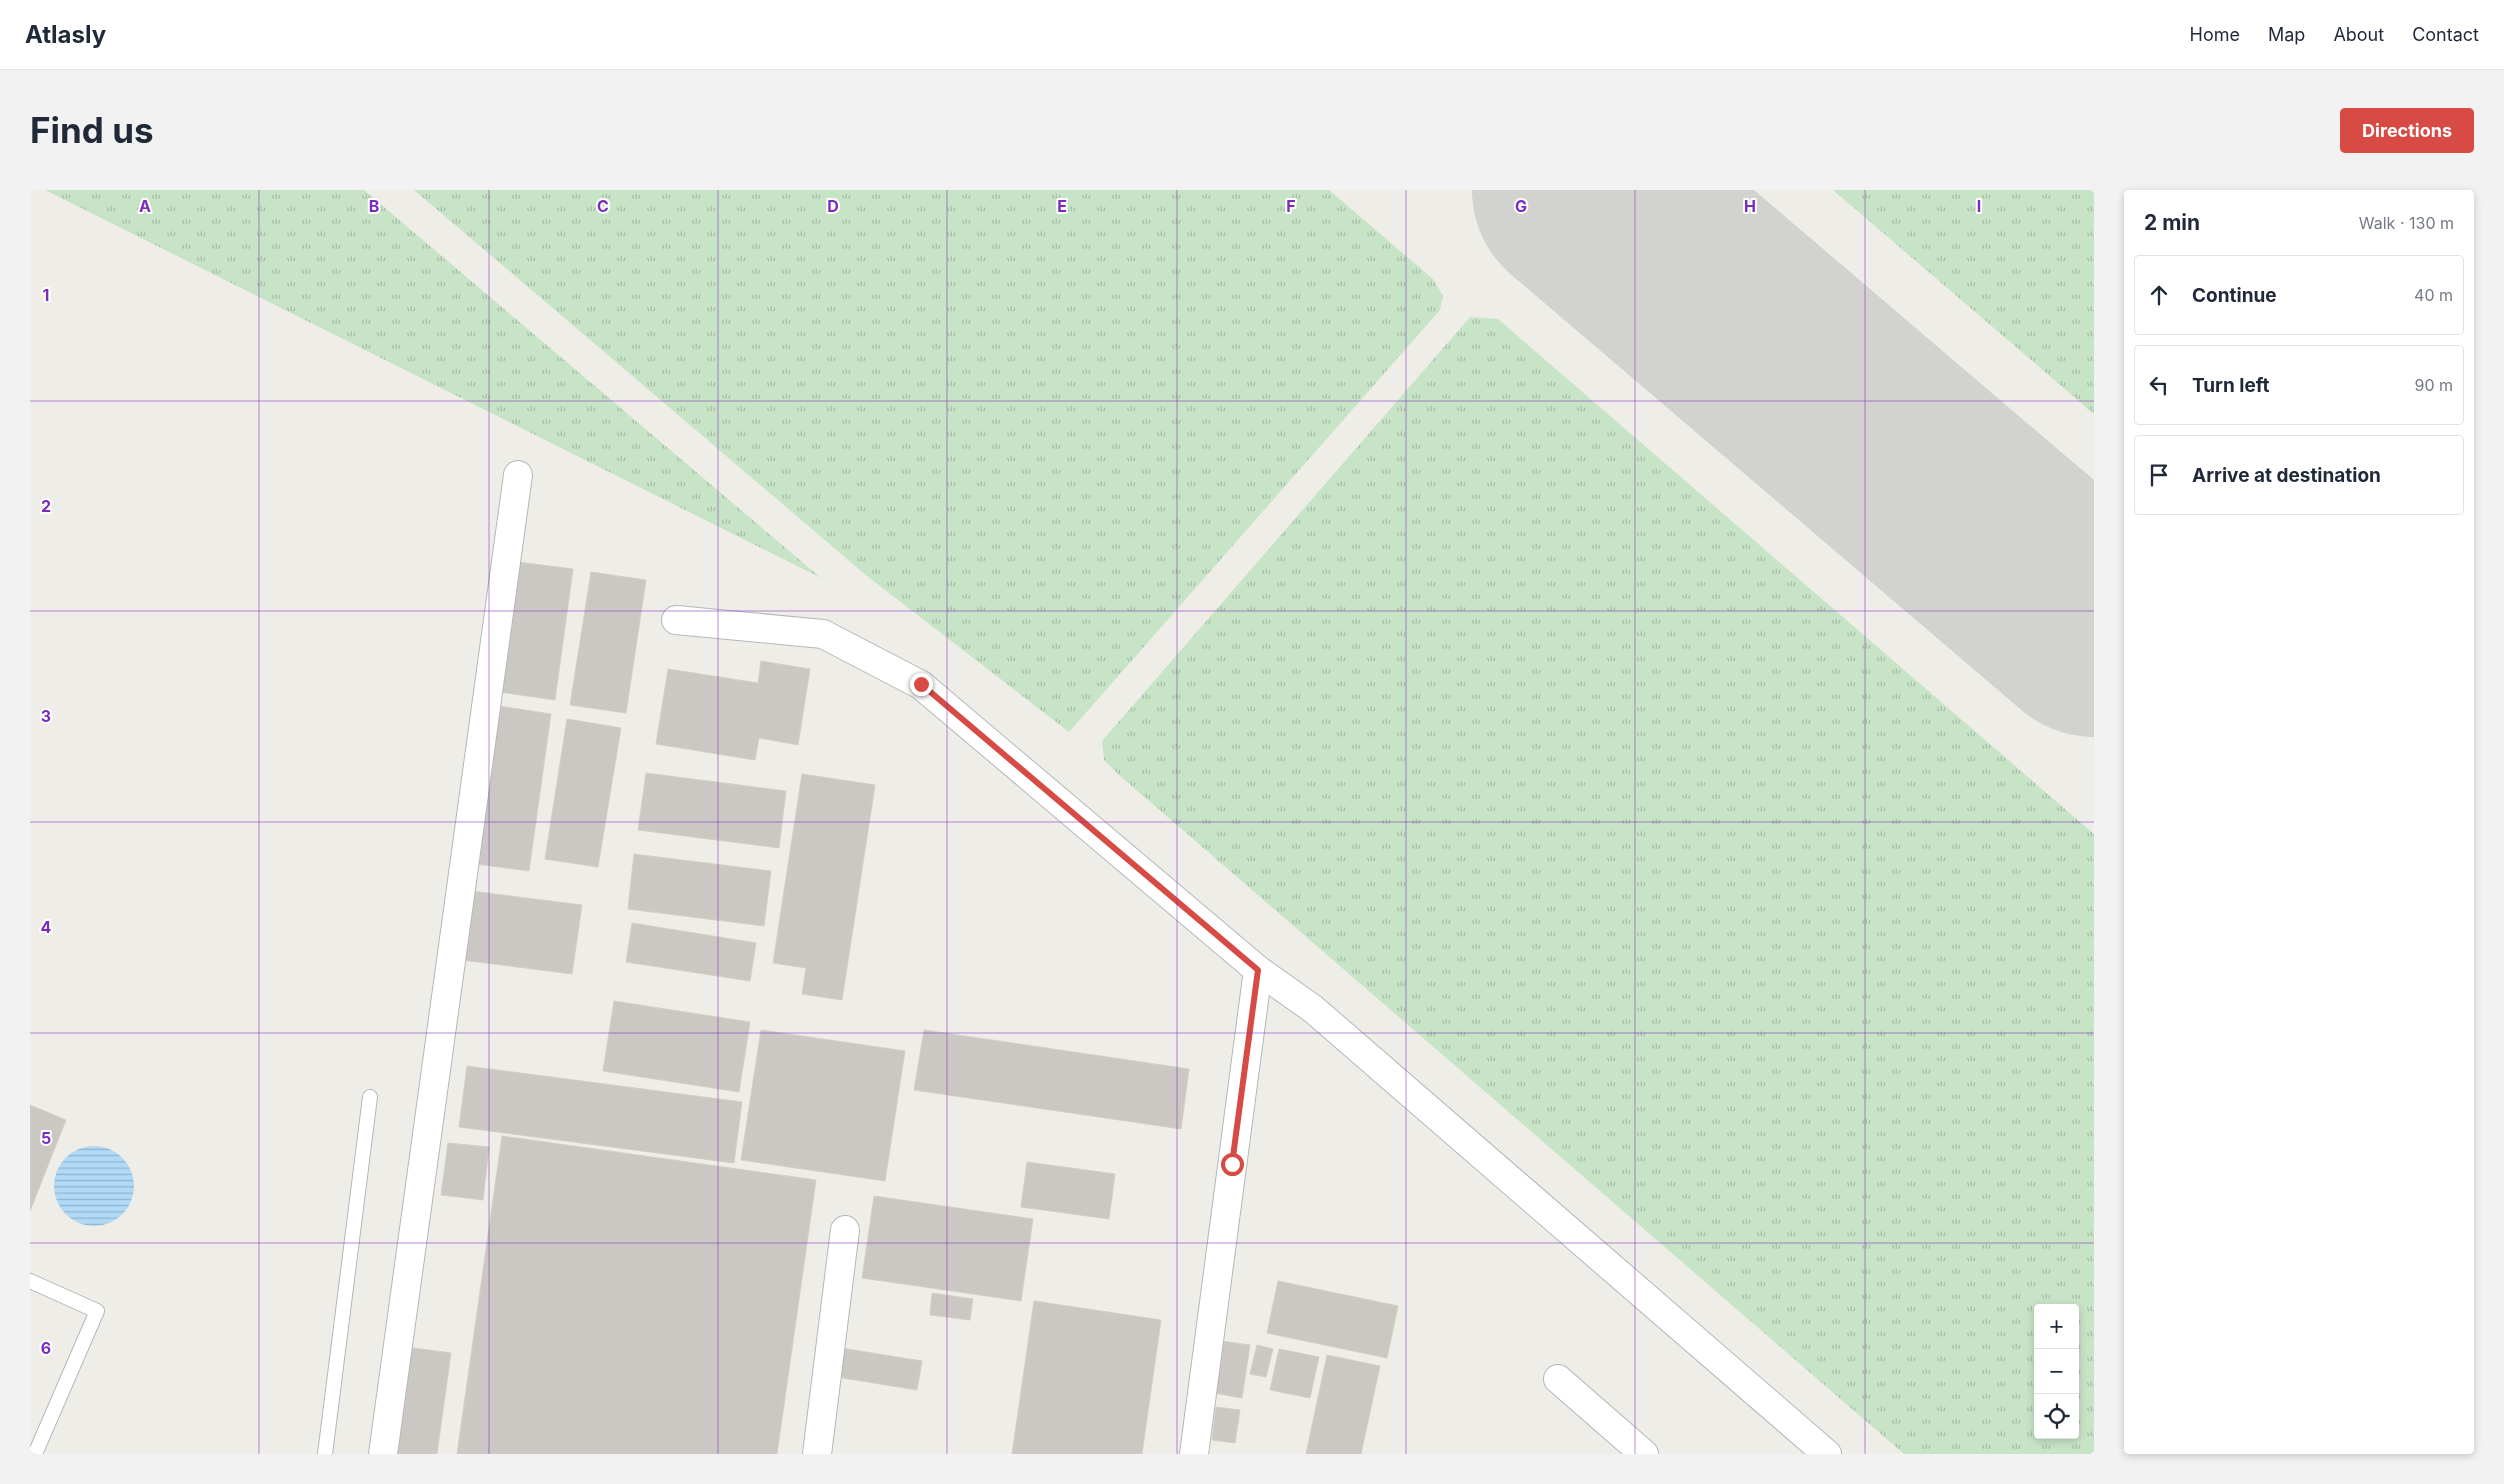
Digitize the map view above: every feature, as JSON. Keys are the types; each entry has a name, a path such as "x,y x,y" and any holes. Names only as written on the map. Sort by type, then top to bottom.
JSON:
{"street":[{"path":"383,1454 518,475"},
{"path":"676,620 822,634 921,684 1258,970 1313,1009 1827,1454"},
{"path":"1194,1454 1258,970"},
{"path":"817,1454 845,1230"},
{"path":"1558,1379 1644,1454"}],"lane":[{"path":"325,1454 370,1096"},
{"path":"30,1282 97,1311 35,1454"}],"green space":[{"path":"45,190 364,190 821,578"},
{"path":"414,190 1329,190 1433,279 1443,296 1440,310 1069,732 867,576"},
{"path":"1833,190 2094,190 2094,414"},
{"path":"1470,317 1498,319 2094,834 2094,1454 1904,1454 1119,775 1104,760 1102,741"}],"water":[{"path":"94,1146 109,1149 122,1158 131,1171 134,1186 131,1201 122,1214 109,1223 94,1226 79,1223 66,1214 57,1201 54,1186 57,1171 66,1158 79,1149"}],"building":[{"path":"518,562 573,569 555,700 499,692"},
{"path":"591,572 646,580 626,713 570,705"},
{"path":"761,661 810,669 798,745 759,738 755,760 656,744 668,669 758,683"},
{"path":"499,706 551,714 529,871 476,864"},
{"path":"567,719 621,728 598,867 545,859"},
{"path":"646,773 786,791 779,848 638,830"},
{"path":"802,774 875,785 842,1000 802,994 806,968 773,963"},
{"path":"634,854 771,871 764,926 628,909"},
{"path":"471,891 582,905 572,974 462,960"},
{"path":"632,923 756,943 750,981 626,962"},
{"path":"614,1001 750,1022 739,1092 603,1071"},
{"path":"761,1030 905,1051 885,1181 741,1160"},
{"path":"924,1030 1189,1069 1181,1129 914,1090"},
{"path":"467,1066 742,1102 734,1163 459,1127"},
{"path":"30,1105 66,1120 30,1211"},
{"path":"502,1136 816,1180 777,1454 457,1454"},
{"path":"448,1143 489,1147 483,1200 441,1195"},
{"path":"1027,1162 1115,1174 1109,1219 1021,1207"},
{"path":"874,1196 1033,1219 1021,1301 862,1278"},
{"path":"1278,1281 1398,1306 1387,1358 1267,1333"},
{"path":"932,1293 973,1299 970,1320 930,1315"},
{"path":"1034,1301 1161,1320 1142,1454 1012,1454"},
{"path":"1222,1341 1250,1345 1242,1398 1214,1393"},
{"path":"1257,1345 1273,1349 1266,1377 1250,1374"},
{"path":"406,1347 451,1353 437,1454 392,1454"},
{"path":"841,1348 922,1361 917,1390 837,1377"},
{"path":"1279,1349 1319,1357 1310,1398 1270,1390"},
{"path":"1327,1355 1380,1366 1361,1454 1306,1454"},
{"path":"1216,1407 1240,1410 1235,1443 1212,1440"}],"runway":[{"path":"1583,190 2094,626"}],"route":[{"path":"921,684 1258,970 1232,1164"}]}
